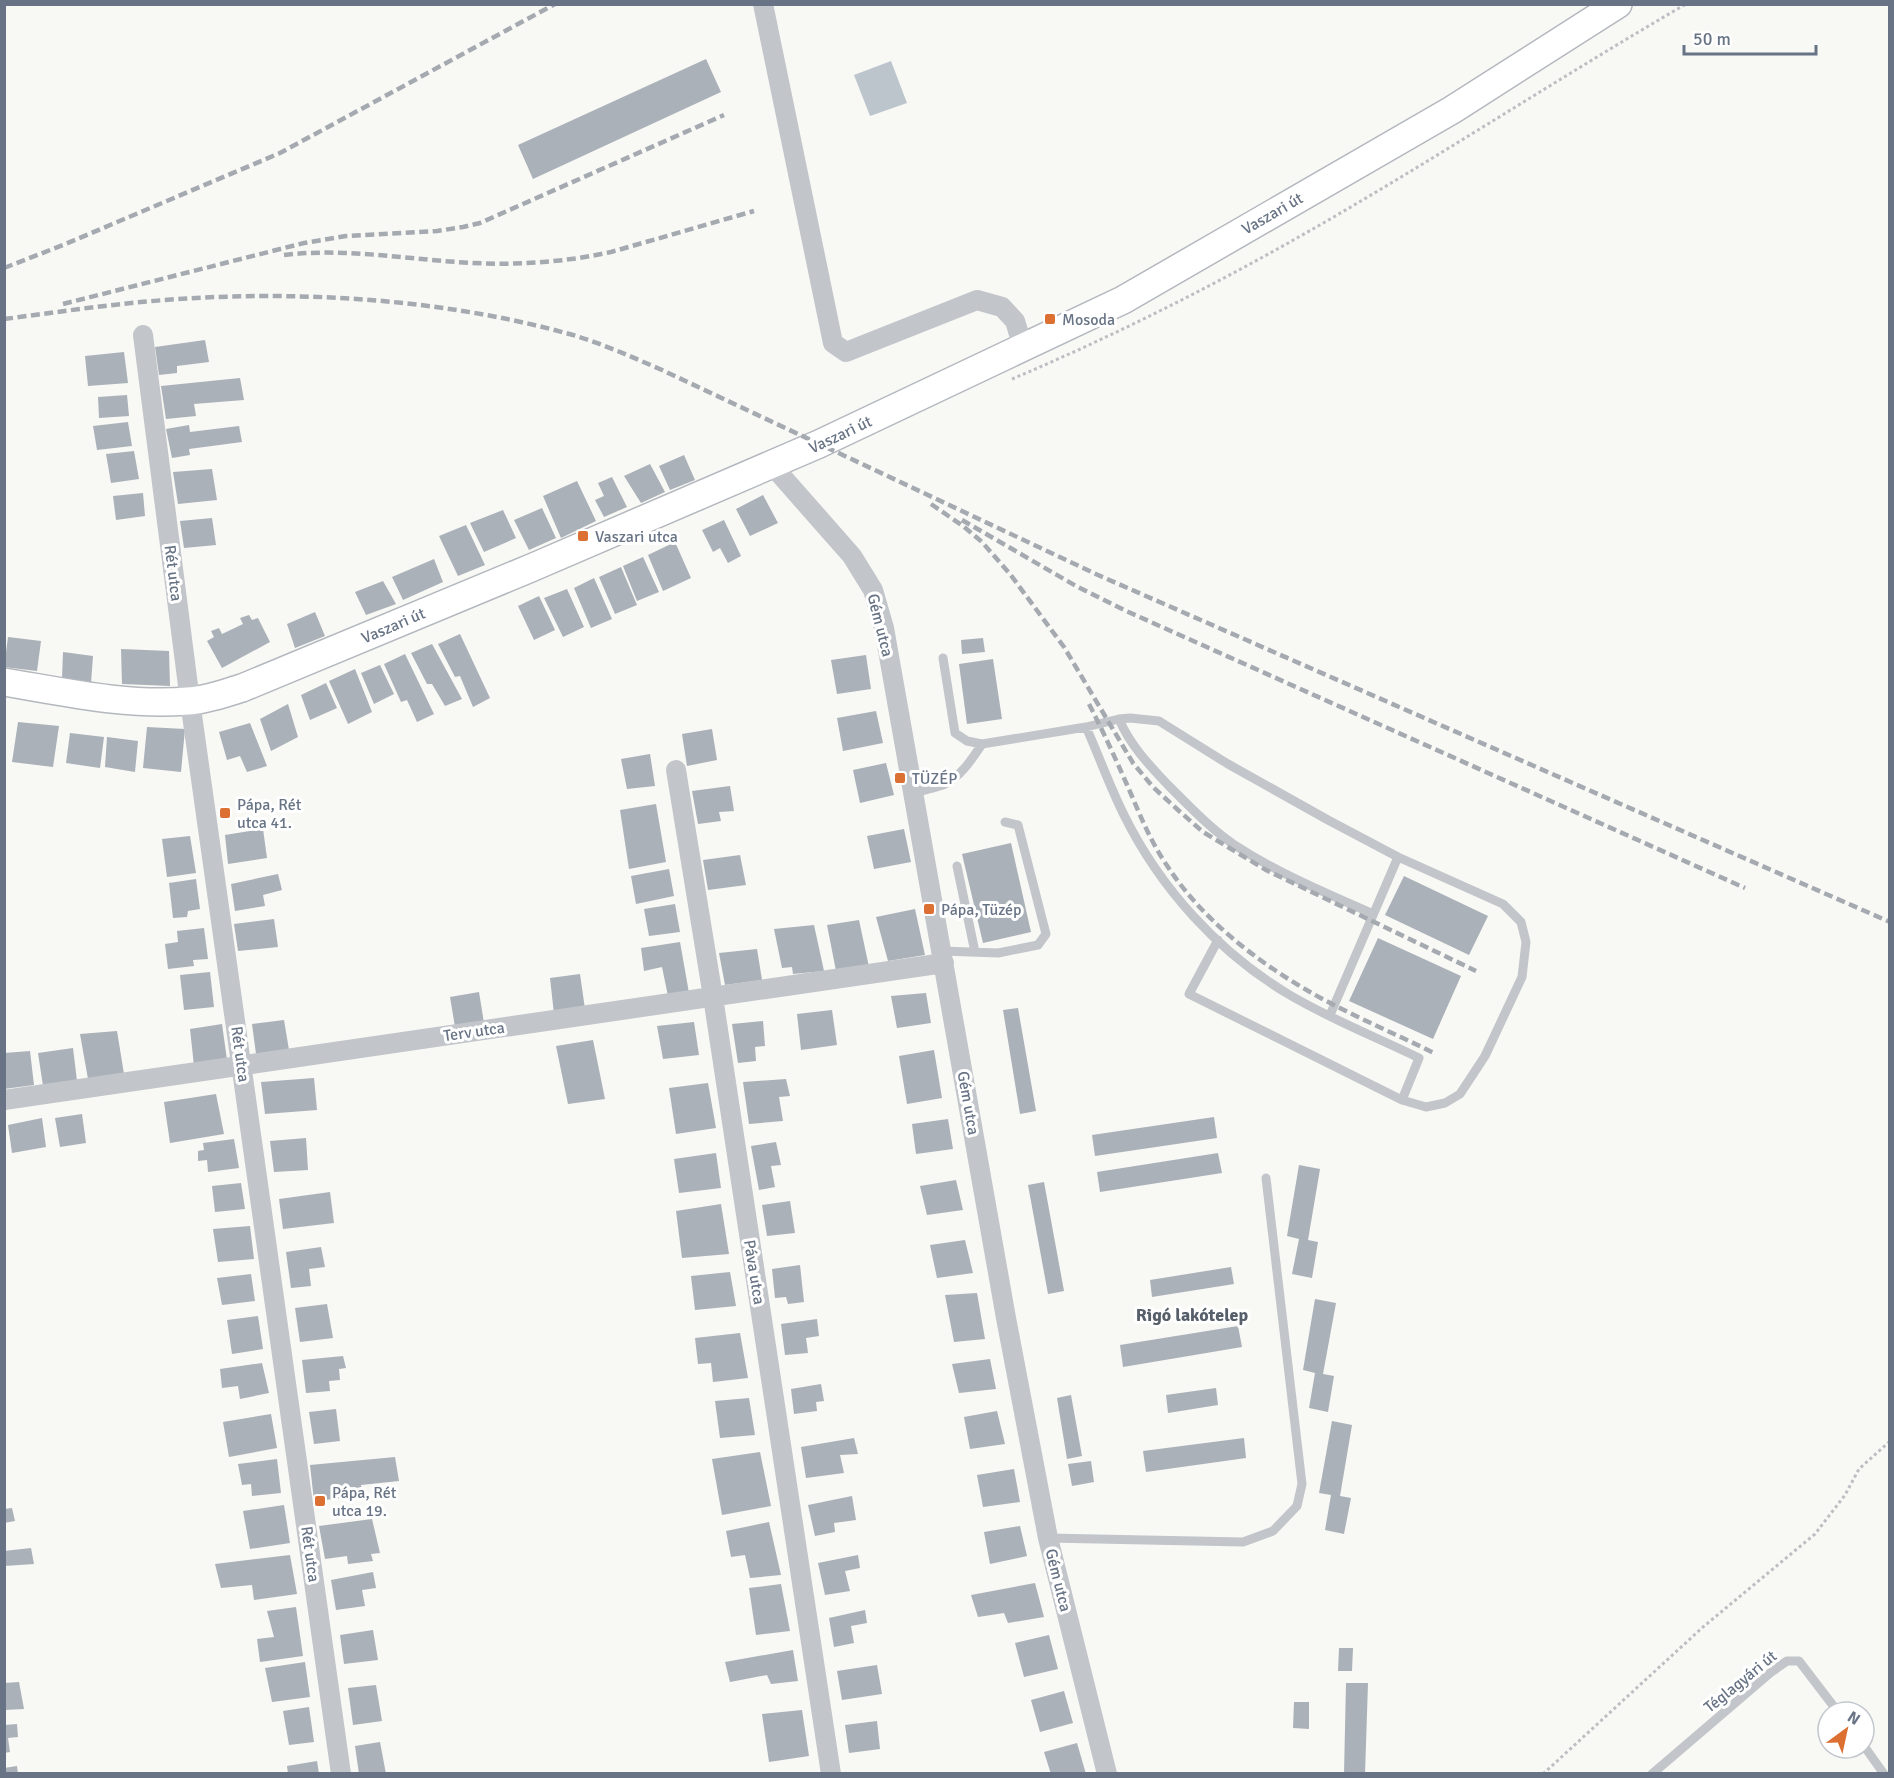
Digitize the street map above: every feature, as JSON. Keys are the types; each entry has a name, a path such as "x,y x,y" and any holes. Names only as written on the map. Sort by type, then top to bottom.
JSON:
{"main road":[{"name":"Vaszari út","path":"4,682 115,700 190,701 242,688 531,568 819,444 1123,300 1452,110 1618,4"}],"street":[{"path":"764,4 833,343 846,352 977,300 1002,307 1015,321 1023,347"},
{"name":"Rét utca","path":"143,335 190,701 341,1773"},
{"name":"Gém utca","path":"771,464 852,556 873,590 884,628 1006,1318 1048,1538 1107,1773"},
{"name":"Páva utca","path":"676,770 713,997 831,1773"},
{"name":"Terv utca","path":"4,1100 713,997 943,957"}],"lane":[{"path":"943,658 955,733 967,741 982,744 1086,727 1119,719 1158,721 1228,764 1398,857 1503,904 1521,922 1526,942 1521,978 1485,1056 1460,1094 1445,1103 1426,1107 1402,1100 1189,994 1218,940"},
{"path":"1119,719 1126,734 1151,767 1198,817 1232,843 1291,878 1373,914"},
{"path":"1086,727 1124,815 1155,868 1183,906 1240,959 1289,994 1419,1058 1402,1100"},
{"path":"915,793 945,784 970,763 982,744"},
{"path":"943,957 975,952 998,953 1038,945 1046,933 1018,825 1005,822"},
{"path":"1330,1015 1398,857"},
{"path":"957,866 975,952"},
{"path":"1048,1538 1243,1542 1273,1531 1297,1506 1302,1484 1266,1178"},
{"name":"Téglagyári út","path":"1652,1773 1787,1661 1800,1661 1829,1700"},
{"path":"1874,1760 1884,1773"}],"path":[{"path":"1006,381 1172,304 1297,238 1601,53 1686,4"},
{"path":"1543,1773 1703,1627 1815,1534 1845,1495 1859,1469 1890,1441"}],"shaded area":[{"path":"891,61 907,103 870,116 854,75"}],"building":[{"path":"706,59 721,92 533,179 518,145"},
{"path":"205,340 209,362 177,366 177,373 159,375 155,347"},
{"path":"124,352 128,383 88,386 85,356"},
{"path":"240,378 244,400 194,404 196,416 166,419 161,386"},
{"path":"127,395 129,416 99,418 98,397"},
{"path":"128,422 132,446 97,450 93,426"},
{"path":"189,425 190,432 239,426 242,442 189,449 190,455 172,458 166,429"},
{"path":"134,451 139,479 111,483 106,454"},
{"path":"684,455 695,480 670,490 659,466"},
{"path":"650,464 665,492 641,503 624,476"},
{"path":"212,469 217,500 178,504 173,472"},
{"path":"612,477 627,507 604,517 595,500 604,496 598,483"},
{"path":"577,481 596,521 561,538 543,496"},
{"path":"143,493 145,516 116,520 113,496"},
{"path":"763,495 778,523 750,536 736,509"},
{"path":"542,508 556,538 529,550 514,520"},
{"path":"503,510 516,538 484,552 470,523"},
{"path":"212,518 216,545 184,548 180,521"},
{"path":"724,520 741,556 728,563 720,548 713,552 702,530"},
{"path":"466,525 485,565 458,576 439,536"},
{"path":"675,542 691,578 663,591 648,555"},
{"path":"643,557 659,592 637,601 623,566"},
{"path":"434,559 443,582 403,600 392,577"},
{"path":"621,567 637,605 615,614 599,577"},
{"path":"594,578 612,619 591,628 574,588"},
{"path":"383,581 396,604 366,615 355,592"},
{"path":"567,589 584,627 563,637 544,598"},
{"path":"539,596 555,630 534,640 518,606"},
{"path":"315,612 325,636 295,648 287,624"},
{"path":"249,615 252,620 258,618 270,642 222,668 207,641 214,637 211,631 219,628 222,634 243,624 240,618"},
{"path":"460,634 490,698 473,707 460,676 455,677 438,644"},
{"path":"8,637 41,641 37,671 4,667"},
{"path":"983,638 985,652 962,654 961,640"},
{"path":"432,644 462,699 445,706 432,684 427,684 411,653"},
{"path":"121,649 169,651 170,686 122,684"},
{"path":"63,652 93,656 91,683 62,678"},
{"path":"405,654 434,714 417,722 407,700 401,702 384,664"},
{"path":"866,655 871,689 837,694 831,660"},
{"path":"993,659 1002,719 967,724 959,664"},
{"path":"380,665 394,694 374,704 361,673"},
{"path":"355,669 372,712 348,724 329,681"},
{"path":"326,683 337,708 310,720 301,695"},
{"path":"288,704 298,737 271,751 260,719"},
{"path":"876,711 883,743 843,751 837,718"},
{"path":"18,722 59,726 53,767 12,762"},
{"path":"250,723 267,766 247,772 240,756 227,760 219,732"},
{"path":"147,727 185,729 181,772 143,768"},
{"path":"712,729 717,760 687,766 682,734"},
{"path":"70,733 104,737 100,768 66,763"},
{"path":"107,737 138,741 135,772 105,767"},
{"path":"650,754 655,786 627,789 621,759"},
{"path":"886,763 894,795 860,803 853,770"},
{"path":"730,786 734,811 719,812 721,821 698,824 692,791"},
{"path":"656,804 666,862 629,869 620,810"},
{"path":"263,829 267,858 228,864 225,835"},
{"path":"904,829 911,862 874,869 867,836"},
{"path":"190,836 196,873 167,877 162,839"},
{"path":"1011,843 1031,932 983,943 962,854"},
{"path":"740,855 746,885 708,890 703,860"},
{"path":"669,869 674,896 636,904 631,876"},
{"path":"278,874 282,890 263,895 265,906 235,911 231,884"},
{"path":"1404,876 1488,916 1469,955 1385,915"},
{"path":"196,879 200,909 188,911 187,917 173,918 169,883"},
{"path":"675,904 680,932 649,936 644,909"},
{"path":"915,909 925,955 888,961 876,917"},
{"path":"274,919 278,947 238,951 234,924"},
{"path":"859,920 869,967 836,971 827,925"},
{"path":"814,925 824,971 793,974 792,967 782,968 774,929"},
{"path":"204,928 208,959 193,960 194,966 168,969 165,944 178,942 177,931"},
{"path":"1378,938 1461,976 1433,1039 1349,1001"},
{"path":"680,942 689,993 668,996 662,967 644,971 641,948"},
{"path":"757,949 762,980 725,985 719,953"},
{"path":"210,972 214,1007 184,1010 180,975"},
{"path":"580,974 585,1009 554,1014 550,978"},
{"path":"479,992 484,1023 455,1027 450,997"},
{"path":"926,993 931,1023 897,1028 891,996"},
{"path":"1018,1008 1036,1111 1020,1114 1003,1010"},
{"path":"832,1010 837,1045 801,1050 797,1014"},
{"path":"284,1020 289,1050 256,1054 252,1024"},
{"path":"763,1021 765,1046 755,1047 756,1061 738,1063 732,1024"},
{"path":"694,1022 699,1055 663,1059 657,1026"},
{"path":"222,1024 227,1060 194,1066 190,1029"},
{"path":"117,1031 124,1074 88,1079 80,1034"},
{"path":"593,1040 605,1099 568,1104 556,1046"},
{"path":"73,1048 77,1081 43,1086 38,1053"},
{"path":"934,1050 942,1098 907,1104 899,1056"},
{"path":"30,1051 34,1085 4,1089 4,1053"},
{"path":"314,1078 317,1110 265,1114 261,1082"},
{"path":"786,1079 790,1096 779,1097 783,1121 749,1124 743,1082"},
{"path":"708,1083 716,1128 676,1134 669,1088"},
{"path":"216,1094 224,1134 170,1143 164,1102"},
{"path":"82,1114 86,1143 60,1147 55,1118"},
{"path":"1214,1117 1217,1138 1095,1156 1092,1135"},
{"path":"42,1118 46,1147 12,1153 8,1125"},
{"path":"948,1119 953,1149 916,1154 912,1124"},
{"path":"306,1138 308,1170 274,1172 270,1141"},
{"path":"234,1139 239,1168 208,1172 207,1160 198,1161 198,1151 204,1150 203,1143"},
{"path":"776,1142 781,1165 771,1166 775,1187 759,1190 751,1146"},
{"path":"716,1153 721,1188 679,1193 674,1159"},
{"path":"1218,1153 1222,1173 1100,1192 1097,1172"},
{"path":"1299,1165 1320,1169 1308,1240 1318,1242 1312,1278 1292,1274 1299,1239 1287,1236"},
{"path":"956,1180 963,1210 927,1215 920,1186"},
{"path":"1044,1182 1064,1291 1048,1294 1028,1185"},
{"path":"241,1183 245,1209 215,1212 212,1186"},
{"path":"330,1192 334,1223 283,1229 279,1199"},
{"path":"790,1201 795,1233 767,1236 762,1205"},
{"path":"721,1204 729,1254 682,1258 676,1211"},
{"path":"250,1226 254,1259 218,1262 213,1229"},
{"path":"965,1240 973,1273 937,1278 930,1245"},
{"path":"321,1247 325,1267 309,1269 311,1286 291,1288 286,1252"},
{"path":"800,1265 804,1302 788,1304 786,1297 775,1298 772,1269"},
{"path":"1231,1267 1234,1284 1152,1297 1150,1280"},
{"path":"730,1272 736,1306 695,1310 691,1276"},
{"path":"251,1274 255,1301 222,1305 217,1278"},
{"path":"977,1293 985,1339 954,1342 945,1295"},
{"path":"1315,1299 1336,1303 1323,1374 1334,1376 1328,1412 1309,1408 1315,1373 1303,1370"},
{"path":"327,1304 333,1338 300,1342 295,1308"},
{"path":"258,1316 263,1349 232,1354 227,1320"},
{"path":"817,1319 819,1336 806,1338 808,1353 785,1355 781,1324"},
{"path":"1238,1326 1242,1347 1123,1367 1120,1345"},
{"path":"740,1333 748,1378 713,1382 711,1363 698,1364 695,1338"},
{"path":"343,1356 346,1368 339,1369 340,1380 329,1381 330,1391 306,1393 302,1360"},
{"path":"990,1359 996,1389 959,1393 952,1364"},
{"path":"262,1363 269,1393 240,1399 238,1386 222,1388 220,1369"},
{"path":"821,1384 824,1401 816,1402 817,1411 794,1414 791,1389"},
{"path":"1216,1388 1218,1405 1168,1413 1166,1395"},
{"path":"1071,1395 1082,1456 1067,1459 1057,1398"},
{"path":"749,1398 755,1435 720,1438 715,1401"},
{"path":"336,1409 340,1441 314,1444 309,1412"},
{"path":"997,1411 1005,1444 970,1449 964,1417"},
{"path":"271,1414 277,1448 229,1457 223,1422"},
{"path":"1332,1421 1352,1425 1340,1496 1351,1498 1344,1534 1325,1530 1331,1495 1319,1493"},
{"path":"854,1438 858,1454 840,1455 844,1473 806,1478 801,1447"},
{"path":"1244,1438 1246,1458 1146,1472 1143,1451"},
{"path":"760,1452 771,1506 722,1515 712,1459"},
{"path":"395,1457 399,1481 361,1485 363,1496 314,1501 310,1465"},
{"path":"277,1459 281,1493 252,1496 251,1484 242,1485 238,1464"},
{"path":"1091,1461 1094,1482 1072,1486 1068,1464"},
{"path":"1014,1469 1020,1502 983,1507 977,1475"},
{"path":"852,1496 856,1520 834,1523 835,1532 815,1536 808,1505"},
{"path":"284,1505 290,1543 250,1549 243,1511"},
{"path":"12,1508 15,1521 4,1523 4,1509"},
{"path":"372,1519 380,1553 371,1554 373,1561 348,1564 347,1556 325,1559 319,1526"},
{"path":"769,1522 781,1575 750,1578 745,1555 731,1557 726,1531"},
{"path":"1020,1526 1027,1556 990,1564 984,1532"},
{"path":"31,1548 34,1564 4,1566 4,1551"},
{"path":"290,1555 297,1594 254,1600 252,1585 221,1588 215,1564"},
{"path":"858,1555 860,1568 845,1571 850,1591 825,1595 818,1563"},
{"path":"373,1572 376,1588 362,1590 365,1606 336,1610 331,1580"},
{"path":"1035,1583 1044,1617 1008,1623 1004,1613 978,1617 971,1595"},
{"path":"781,1584 790,1631 756,1635 749,1588"},
{"path":"296,1607 303,1656 260,1662 257,1639 274,1637 267,1611"},
{"path":"865,1610 867,1623 851,1626 854,1643 834,1647 829,1618"},
{"path":"373,1630 378,1660 344,1664 340,1635"},
{"path":"1049,1635 1058,1669 1024,1677 1015,1643"},
{"path":"1339,1648 1353,1648 1352,1671 1338,1671"},
{"path":"793,1650 798,1681 771,1684 767,1675 730,1682 725,1662"},
{"path":"305,1662 310,1697 272,1702 265,1668"},
{"path":"877,1665 882,1694 842,1700 837,1671"},
{"path":"19,1682 24,1709 4,1710 4,1683"},
{"path":"1346,1683 1368,1683 1365,1774 1344,1774"},
{"path":"376,1685 382,1721 353,1725 348,1688"},
{"path":"1064,1691 1073,1723 1040,1732 1031,1700"},
{"path":"1294,1702 1309,1702 1309,1729 1293,1728"},
{"path":"309,1707 314,1742 289,1745 283,1711"},
{"path":"802,1710 809,1756 769,1762 762,1714"},
{"path":"877,1721 880,1749 849,1753 845,1725"},
{"path":"17,1724 18,1737 8,1738 10,1752 4,1753 4,1725"},
{"path":"380,1742 386,1774 359,1774 355,1746"},
{"path":"1077,1743 1086,1774 1051,1774 1044,1752"},
{"path":"317,1761 319,1774 288,1774 287,1766"},
{"path":"17,1766 18,1774 4,1774 4,1768"}],"railway":[{"path":"4,268 280,153 555,4"},
{"path":"63,304 304,243 346,236 437,231 480,223 724,115"},
{"path":"284,255 349,253 457,262 535,263 611,252 754,211"},
{"path":"4,319 177,299 291,296 406,303 463,311 573,335 662,370 1098,575 1890,922"},
{"path":"931,504 982,542 1010,574 1064,647 1133,763 1153,787 1203,832 1266,870 1476,971"},
{"path":"962,520 1076,586 1124,610 1745,888"},
{"path":"1089,704 1157,850 1197,904 1250,953 1290,980 1356,1016 1436,1054"}],"place":[{"name":"Mosoda","path":"1050,319"},
{"name":"Vaszari utca","path":"583,536"},
{"name":"TÜZÉP","path":"900,778"},
{"name":"Pápa, Rét utca 41.","path":"225,813"},
{"name":"Pápa, Tüzép","path":"929,909"},
{"name":"Pápa, Rét utca 19.","path":"320,1501"}],"district":[{"name":"Rigó lakótelep","path":"1192,1315"}]}
